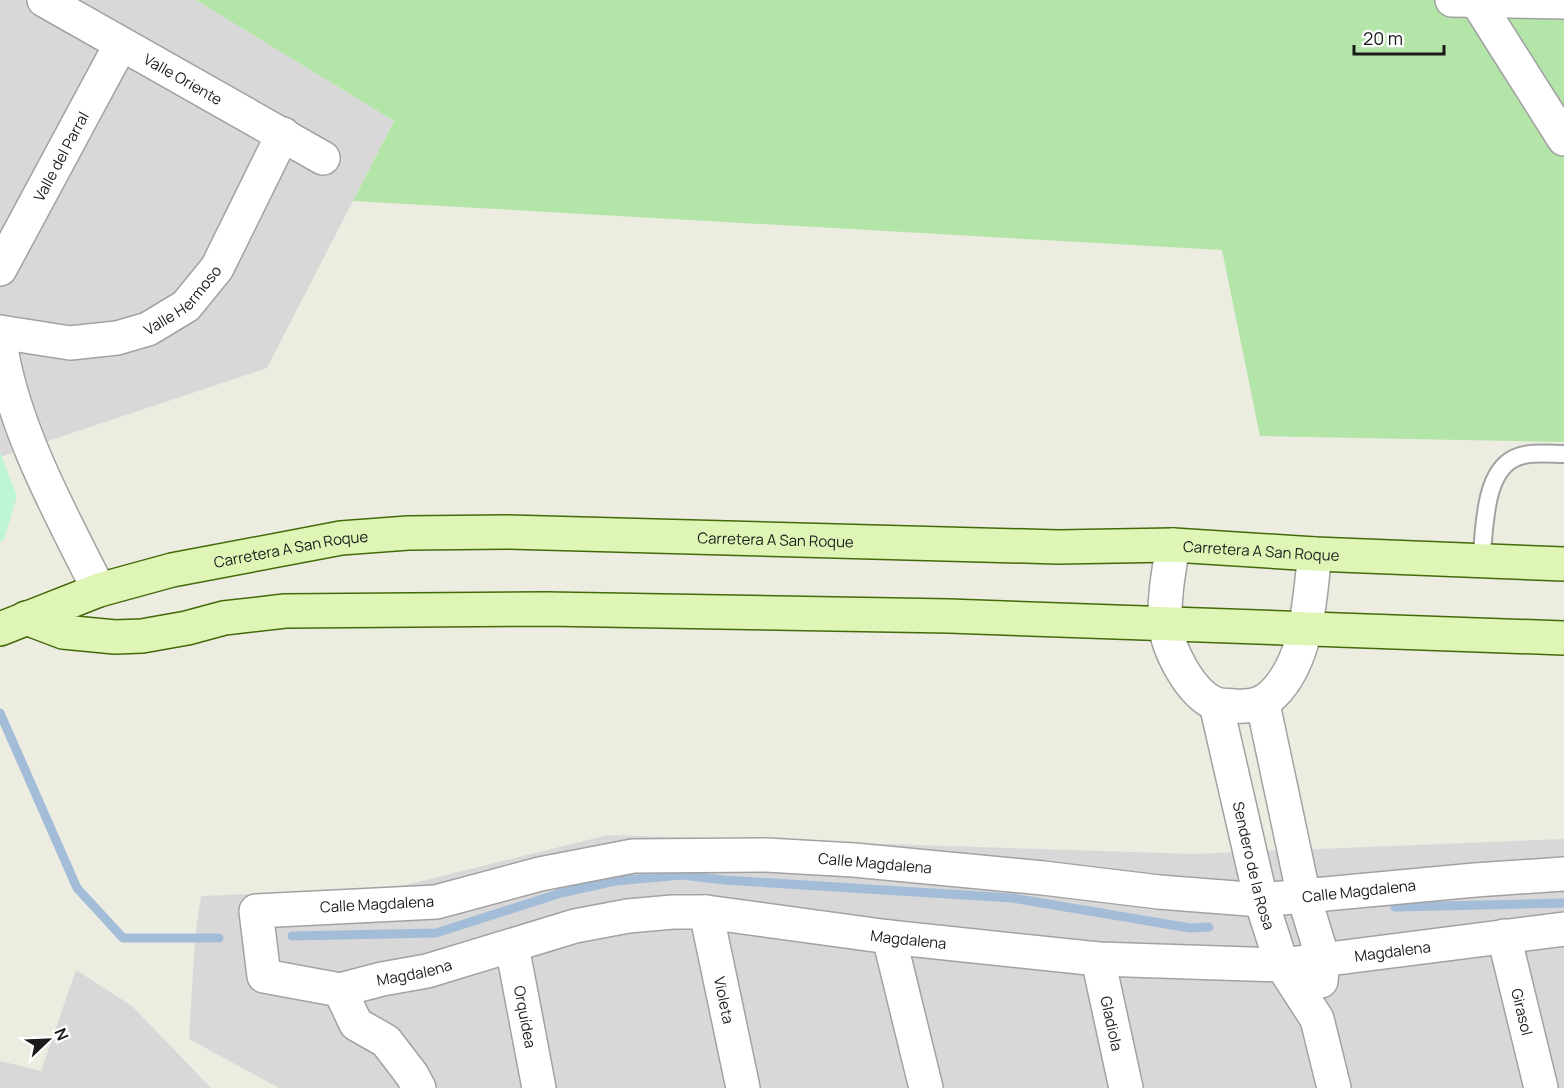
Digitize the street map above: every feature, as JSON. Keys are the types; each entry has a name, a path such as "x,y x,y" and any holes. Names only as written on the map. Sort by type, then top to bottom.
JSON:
{"main road":[{"name":"Carretera A San Roque","path":"13,623 99,590 172,570 341,538 408,533 507,532 1058,547 1173,545 1315,554 1564,564"},
{"path":"13,623 63,632 115,637 142,636 187,628 224,618 285,611 546,609 949,616 1564,638"}],"street":[{"name":"Valle Oriente","path":"44,0 323,158"},
{"path":"1468,0 1564,2"},
{"path":"1468,0 1564,139"},
{"name":"Valle del Parral","path":"0,269 121,44"},
{"name":"Valle Hermoso","path":"0,332 70,343 117,338 148,329 186,306 217,268 283,135"},
{"path":"0,341 3,366 26,434 51,493 99,590"},
{"path":"1173,545 1167,580 1165,624 1175,659 1197,691 1216,704 1241,706 1263,704 1279,688 1295,660 1306,628 1315,554"},
{"name":"Sendero de la Rosa","path":"1216,704 1261,900 1282,965 1317,1019 1334,1088"},
{"name":"Sendero de la Rosa","path":"1263,704 1304,897 1323,959 1317,1019"},
{"name":"Calle Magdalena","path":"264,976 256,911 436,902 540,874 633,856 766,855 854,860 1043,878 1159,892 1261,900 1564,874"},
{"name":"Magdalena","path":"264,976 340,990 427,971 575,926 628,916 673,912 706,912 889,937 1098,959 1282,965 1564,929"},
{"name":"Violeta","path":"706,912 743,1088"},
{"name":"Girasol","path":"1504,936 1541,1088"},
{"path":"889,937 926,1088"},
{"name":"Orquídea","path":"512,946 539,1088"},
{"name":"Gladiola","path":"1098,959 1126,1088"},
{"path":"340,990 356,1024 386,1041 419,1088"}],"lane":[{"path":"1481,561 1490,489 1500,469 1515,458 1538,454 1564,454"}],"shaded area":[{"path":"0,0 196,0 394,121 267,368 0,457"},
{"path":"608,835 1194,854 1564,839 1564,1088 279,1088 189,1039 195,937 201,896 393,888"},
{"path":"76,970 132,1006 211,1088 0,1088 0,1061 41,1071"}],"green space":[{"path":"196,0 1564,0 1564,442 1260,436 1222,250 353,201 394,121"},
{"path":"0,452 17,496 4,540 0,542"}],"waterway":[{"path":"0,713 77,888 123,938 219,938"},
{"path":"292,936 436,933 561,893 615,881 682,875 724,880 1012,898 1190,928 1209,927"},
{"path":"1395,907 1564,903"}]}
